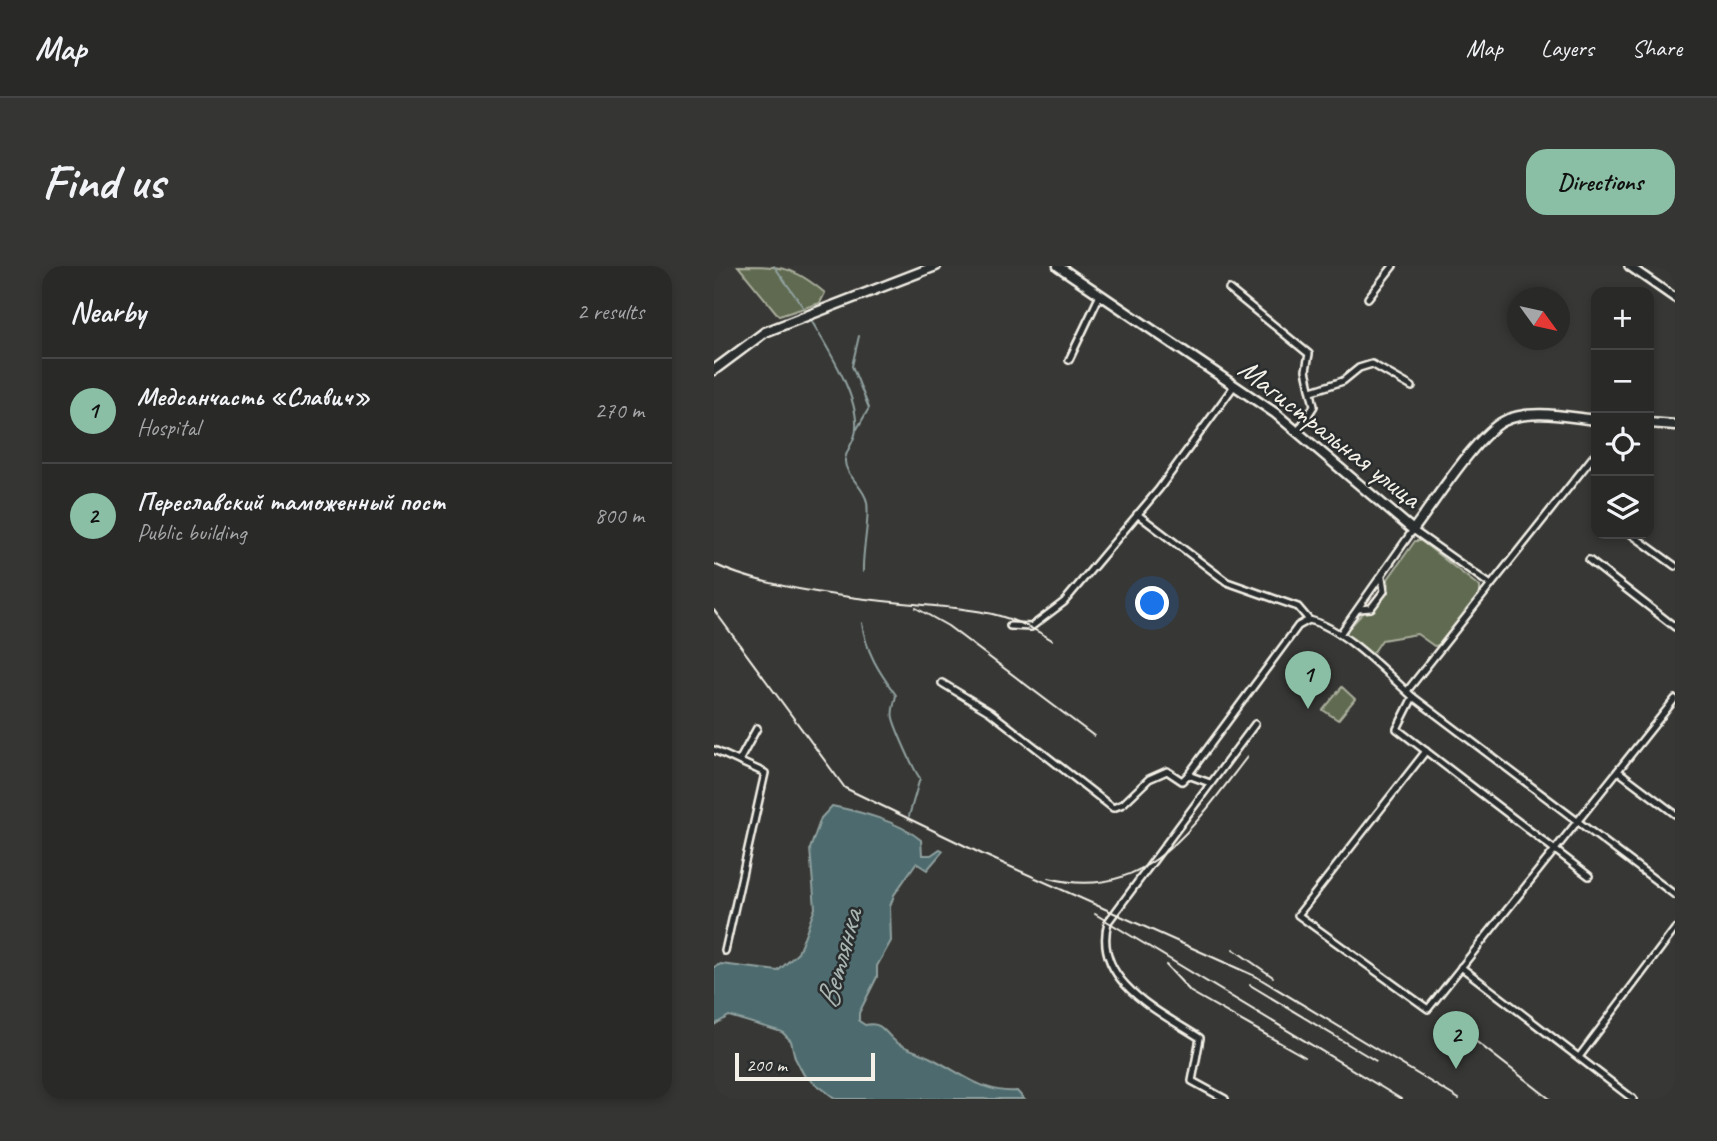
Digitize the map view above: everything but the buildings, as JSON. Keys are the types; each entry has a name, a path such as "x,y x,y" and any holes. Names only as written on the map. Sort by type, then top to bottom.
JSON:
{"main road":[{"path":"714,370 764,332 936,266"},
{"name":"Магистральная улица","path":"1058,266 1298,431 1413,530 1480,443 1505,420 1530,415 1591,420"},
{"path":"1654,424 1675,425"}],"street":[{"path":"1368,298 1393,266"},
{"path":"1629,266 1675,298"},
{"path":"1230,289 1310,354 1307,370 1314,406 1298,431"},
{"path":"1069,360 1100,295"},
{"path":"1312,391 1343,381 1359,368 1372,364 1412,387"},
{"path":"1010,626 1031,626 1064,602 1137,514 1234,386"},
{"path":"1407,691 1591,459"},
{"path":"1137,514 1227,582 1298,607 1309,620 1340,634 1413,697 1675,895"},
{"path":"1340,634 1413,530 1491,585"},
{"path":"1638,539 1675,566"},
{"path":"1589,560 1675,627"},
{"path":"1359,609 1371,608 1384,591 1382,577"},
{"path":"943,682 990,712 1114,808 1123,804 1149,779 1167,771 1182,781 1298,626 1309,620"},
{"path":"1413,697 1397,729 1588,876"},
{"path":"1426,751 1298,915 1428,1009 1580,822 1675,699"},
{"path":"1225,1099 1192,1081 1200,1038 1119,981 1107,949 1106,929 1108,922 1255,724"},
{"path":"739,761 757,728"},
{"path":"714,750 765,773 725,951"},
{"path":"1618,771 1675,814"},
{"path":"1188,775 1210,783"},
{"path":"1578,1057 1675,929"},
{"path":"1461,967 1633,1099"}],"green space":[{"path":"738,266 786,269 804,277 825,293 820,303 779,316"},
{"path":"1415,541 1421,541 1480,587 1480,594 1440,645 1434,646 1417,634 1382,640 1369,659 1347,638 1347,630 1364,612 1372,611 1389,589 1388,579"},
{"path":"1342,687 1355,699 1338,720 1323,710"}],"water":[{"path":"832,806 867,814 912,833 921,840 922,855 931,855 940,849 943,851 927,870 916,863 894,895 890,907 891,941 877,966 877,977 859,1013 859,1021 865,1025 880,1026 900,1044 982,1086 1017,1091 1024,1099 836,1099 804,1075 795,1058 791,1041 782,1032 729,1016 714,1025 714,967 721,964 778,971 798,953 815,908 810,849 821,818"}],"waterway":[{"name":"Ветлянка","path":"774,266 803,307"},
{"name":"Ветлянка","path":"811,320 841,373 856,416 856,433 845,460 848,471 867,502 863,572"},
{"path":"857,429 869,408 852,366 859,336"},
{"name":"Ветлянка","path":"862,623 874,661 896,695 893,718 905,750 920,778 909,816"}],"railway":[{"path":"714,564 755,579 806,590 998,615 1052,640"},
{"path":"916,608 948,626 1094,736"},
{"path":"714,610 845,788 982,854 1257,977 1459,1099"},
{"path":"1049,878 1084,883 1114,879 1141,869 1166,852 1188,831 1247,757"},
{"path":"1095,914 1401,1099"},
{"path":"1233,949 1273,977"},
{"path":"1166,965 1191,992 1305,1057"},
{"path":"1250,985 1376,1061"},
{"path":"1460,1029 1550,1099"}],"place":[{"name":"Медсанчасть «Славич»","path":"1308,709"},
{"name":"Переславский таможенный пост","path":"1456,1069"}]}
